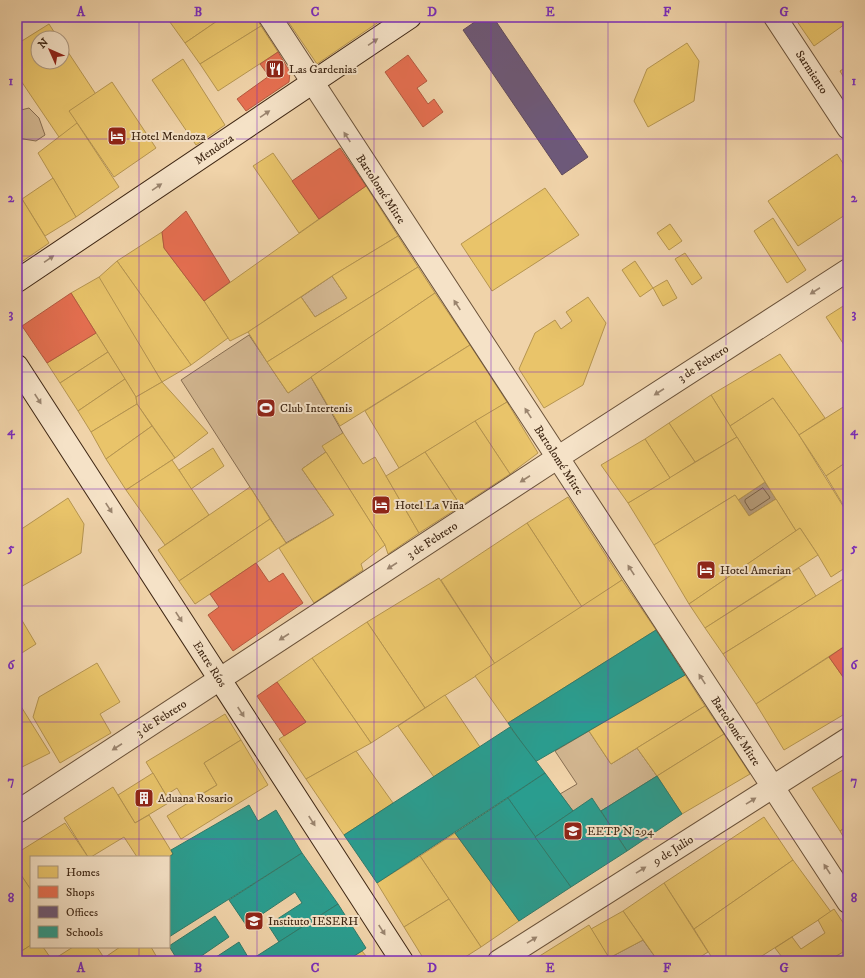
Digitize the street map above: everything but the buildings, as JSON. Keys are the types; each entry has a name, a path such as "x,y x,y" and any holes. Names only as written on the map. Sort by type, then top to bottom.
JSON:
{"street":[{"name":"Bartolomé Mitre","path":"270,17 848,902"},
{"name":"Mendoza","path":"17,281 410,17"},
{"name":"Sarmiento","path":"775,17 848,128"},
{"name":"3 de Febrero","path":"17,812 557,458 848,270"},
{"name":"Entre Ríos","path":"17,366 402,961"},
{"name":"9 de Julio","path":"499,961 848,739"}],"shaded area":[{"path":"29,108 39,118 45,135 36,141 17,138 17,111"},
{"path":"332,276 347,298 315,317 301,297"},
{"path":"249,335 288,393 311,377 343,433 323,446 326,452 302,469 334,515 286,543 181,380"},
{"path":"589,731 611,764 637,748 657,776 601,811 573,811 560,794 577,784 555,751"},
{"path":"643,940 658,961 611,961 609,958"}],"water":[{"path":"765,482 776,499 749,516 738,500"}],"place":[{"name":"Las Gardenias","path":"275,69"},
{"name":"Hotel Mendoza","path":"117,136"},
{"name":"Club Intertenis","path":"266,408"},
{"name":"Hotel La Viña","path":"381,505"},
{"name":"Hotel Amerian","path":"706,570"},
{"name":"Aduana Rosario","path":"144,798"},
{"name":"EETP N 294","path":"573,831"},
{"name":"Instituto IESERH","path":"254,921"}]}
